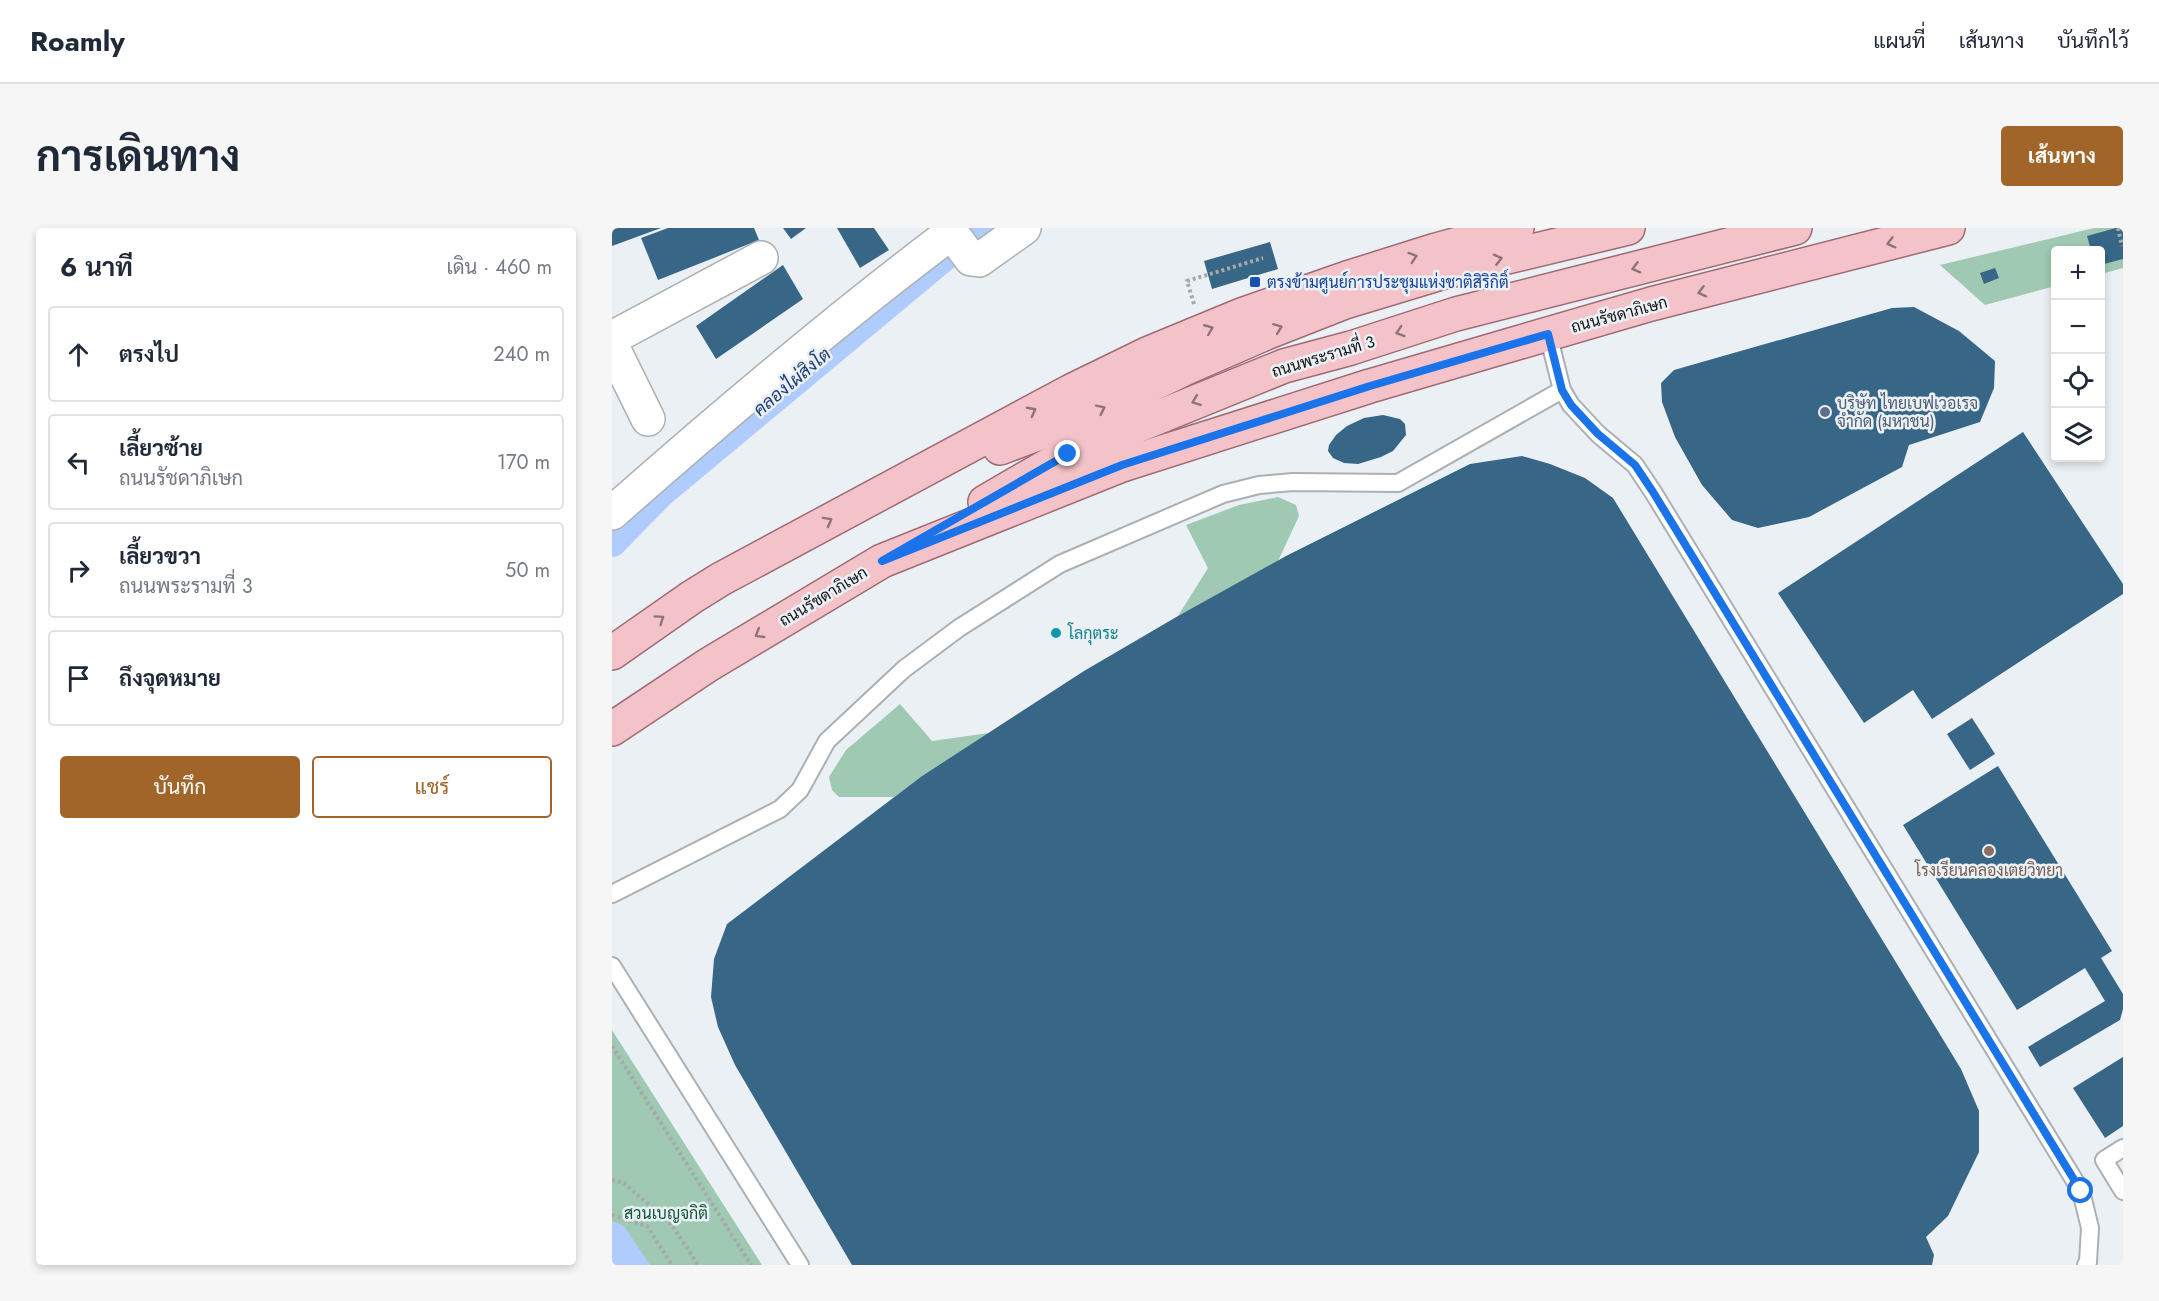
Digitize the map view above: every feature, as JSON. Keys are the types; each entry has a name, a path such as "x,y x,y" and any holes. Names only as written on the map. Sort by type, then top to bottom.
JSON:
{"main road":[{"path":"612,653 721,579 1071,391 1147,354 1244,314 1347,278 1517,228"},
{"path":"870,498 1088,415 1188,367 1346,302 1441,273 1628,228"},
{"name":"ถนนพระรามที่ 3","path":"882,561 1068,454 1284,366 1351,348 1456,314 1795,228"},
{"name":"ถนนรัชดาภิเษก","path":"612,729 708,665 882,561 1122,465 1370,386 1651,304 1948,228"}],"street":[{"path":"612,513 720,418 950,230 971,259 979,260 1024,228"},
{"path":"612,338 761,258"},
{"path":"612,346 648,419"}],"lane":[{"path":"1548,334 1562,390 1571,405 1582,419 1635,465 1653,492 2081,1191 2090,1228 2086,1265"},
{"path":"612,894 780,809 800,790 827,741 904,669 959,628 1060,564 1223,494 1259,485 1293,482 1398,483 1562,390"},
{"path":"612,966 800,1265"},
{"path":"2123,1148 2104,1160 2123,1191"}],"path":[{"path":"2118,228 2122,246"},
{"path":"1194,304 1187,281 1263,258"},
{"path":"612,1046 751,1265"},
{"path":"612,1180 624,1183 672,1225 698,1265"},
{"path":"612,1215 647,1226 672,1265"}],"green space":[{"path":"2094,228 2123,228 2123,268 2105,273 2105,246 2051,246 2051,287 1985,305 1940,265"},
{"path":"1278,497 1296,505 1299,516 1278,561 1178,616 1208,568 1186,525 1239,505"},
{"path":"900,704 932,741 989,733 894,797 839,797 832,790 829,777 846,750"},
{"name":"สวนเบญจกิติ","path":"612,1030 762,1265 612,1265"}],"water":[{"path":"612,1221 624,1226 650,1265 612,1265"}],"building":[{"path":"612,228 661,228 612,246"},
{"path":"668,228 754,228 759,240 658,280 641,238"},
{"path":"783,228 806,228 791,239"},
{"path":"837,228 874,228 889,250 860,268"},
{"path":"2123,228 2123,259 2105,264 2105,246 2090,246 2087,236"},
{"path":"1270,242 1278,269 1212,289 1204,261"},
{"path":"783,265 803,299 716,359 696,326"},
{"path":"1995,268 1999,278 1984,284 1980,273"},
{"name":"บริษัท ไทยเบฟเวอเรจ จำกัด (มหาชน)","path":"1914,307 1959,331 1995,361 1994,388 1980,422 1909,445 1902,467 1809,517 1758,528 1732,520 1702,485 1675,437 1662,402 1661,383 1674,370 1892,308"},
{"path":"1383,415 1400,419 1405,424 1406,435 1393,451 1358,464 1344,463 1333,458 1328,451 1336,435 1347,426 1364,418"},
{"path":"2023,432 2123,584 2123,594 1932,719 1913,690 1864,723 1778,593"},
{"path":"1522,456 1585,478 1613,498 1961,1069 1979,1111 1979,1152 1948,1216 1926,1237 1934,1255 1932,1265 852,1265 735,1065 718,1027 711,997 714,959 727,924 922,776 1084,671 1286,556 1470,464"},
{"path":"1972,718 1995,754 1970,770 1947,734"},
{"path":"1998,766 2112,951 2101,958 2123,994 2120,1020 2040,1067 2028,1047 2105,1001 2085,968 2017,1010 1903,825"},
{"path":"2123,1057 2123,1126 2105,1138 2073,1088"}],"waterway":[{"name":"คลองไผ่สิงโต","path":"612,542 660,493 978,228"}],"place":[{"name":"ตรงข้ามศูนย์การประชุมแห่งชาติสิริกิติ์","path":"1255,282"},
{"name":"บริษัท ไทยเบฟเวอเรจ จำกัด (มหาชน)","path":"1825,412"},
{"name":"โลกุตระ","path":"1056,633"},
{"name":"โรงเรียนคลองเตยวิทยา","path":"1989,851"}],"route":[{"path":"1068,454 882,561 1122,465 1370,386 1548,334 1562,390 1571,405 1598,434 1635,465 1653,492 2081,1191"}]}
